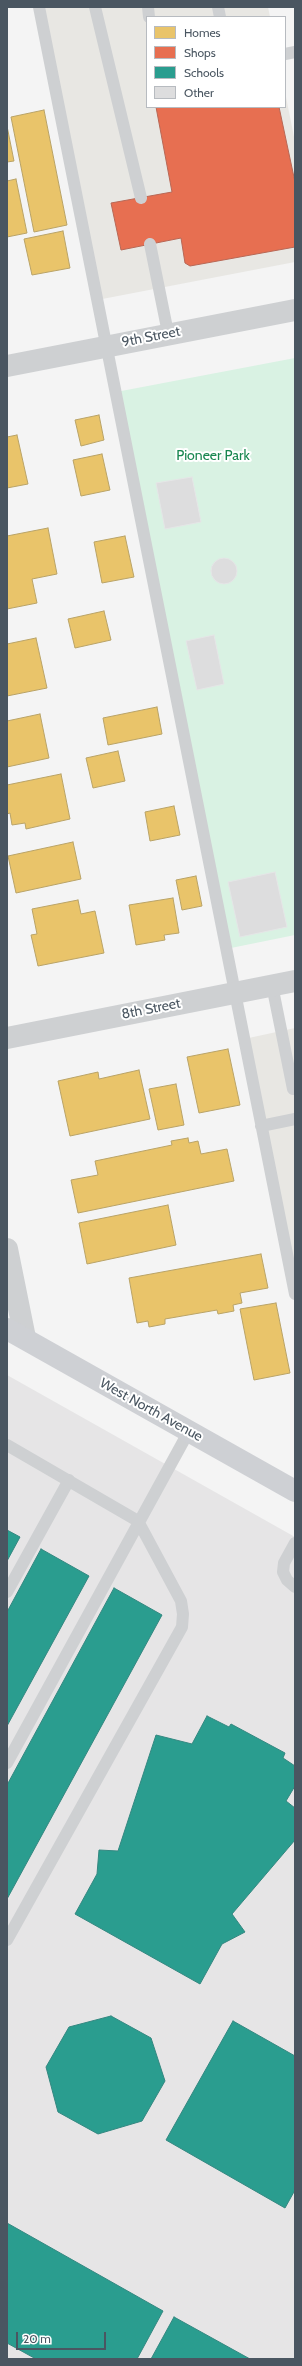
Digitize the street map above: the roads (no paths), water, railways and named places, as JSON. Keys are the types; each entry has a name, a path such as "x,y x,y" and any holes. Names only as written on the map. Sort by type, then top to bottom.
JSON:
{"street":[{"name":"9th Street","path":"7,366 168,333 295,310"},
{"name":"8th Street","path":"7,1038 295,981"},
{"path":"7,1249 16,1334"},
{"name":"West North Avenue","path":"16,1334 295,1491"}],"lane":[{"path":"39,7 295,1294"},
{"path":"95,7 141,198"},
{"path":"150,244 168,333"},
{"path":"272,985 293,1089"},
{"path":"262,1126 295,1119"},
{"path":"7,1763 138,1521 189,1431"},
{"path":"7,1445 138,1521 182,1601 183,1614 182,1628 7,1940"},
{"path":"7,1592 69,1480"},
{"path":"295,1543 284,1563 283,1572 287,1580 295,1587"}],"park label":[{"name":"Pioneer Park","path":"213,456"}]}
